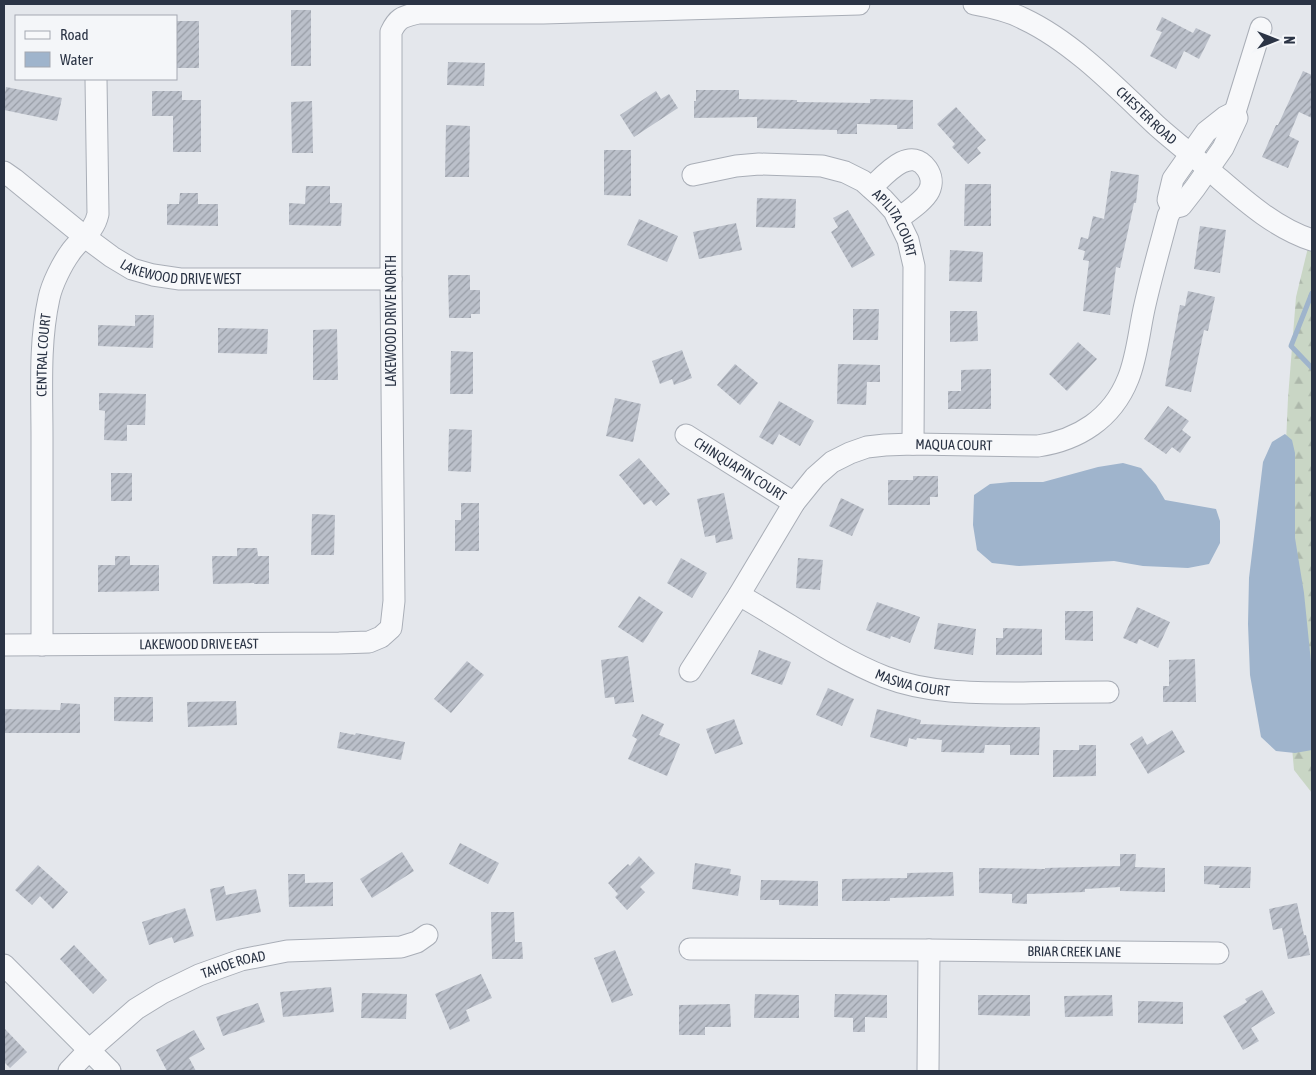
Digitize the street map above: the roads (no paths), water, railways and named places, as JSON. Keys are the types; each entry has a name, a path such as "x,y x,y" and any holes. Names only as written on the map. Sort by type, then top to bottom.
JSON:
{"street":[{"name":"LAKEWOOD DRIVE NORTH","path":"391,628 394,601 391,32 395,24 402,17 418,13 543,13 859,4"},
{"name":"CHESTER ROAD","path":"974,4 991,7 1024,19 1050,33 1074,50 1160,128 1242,198 1280,225 1312,240"},
{"path":"1172,208 1181,206 1223,148 1237,118 1235,112 1262,28"},
{"name":"CENTRAL COURT","path":"42,645 42,390 44,320 50,295 58,276 70,253 96,223 98,214 96,80"},
{"name":"MAQUA COURT","path":"690,671 739,595 794,503 815,477 832,462 850,453 885,445 1038,446 1055,444 1075,436 1104,416 1118,398 1128,380 1134,362 1145,306 1168,216 1172,208 1168,200 1173,179 1206,132 1225,117 1235,112"},
{"path":"871,188 891,168 902,162 911,159 919,161 925,166 931,176 929,191 924,198 898,219"},
{"name":"APILITA COURT","path":"693,174 759,164 822,166 845,172 863,181 894,211 908,240 914,266 913,444"},
{"name":"LAKEWOOD DRIVE WEST","path":"4,172 112,257 132,269 153,275 180,280 391,279"},
{"name":"CHINQUAPIN COURT","path":"686,435 794,503"},
{"name":"MASWA COURT","path":"739,595 860,666 887,678 906,683 946,690 988,693 1108,692"},
{"name":"LAKEWOOD DRIVE EAST","path":"4,645 369,642 381,637 391,628"},
{"name":"TAHOE ROAD","path":"69,1071 89,1050 136,1009 162,993 199,975 241,960 287,951 401,947 417,942 427,935"},
{"name":"BRIAR CREEK LANE","path":"690,949 1218,953"},
{"path":"928,950 928,1071"},
{"path":"4,964 110,1071"}],"water":[{"path":"1285,434 1292,440 1295,453 1295,538 1304,593 1312,672 1312,750 1295,753 1276,751 1261,737 1250,675 1248,624 1249,578 1263,462 1272,442"},
{"path":"1123,463 1141,468 1156,485 1165,500 1216,509 1220,521 1220,543 1209,564 1188,568 1143,566 1114,561 1019,566 992,563 977,550 973,525 974,495 990,484 1043,482 1098,467"}],"waterway":[{"path":"1312,293 1291,346 1312,368"}]}
